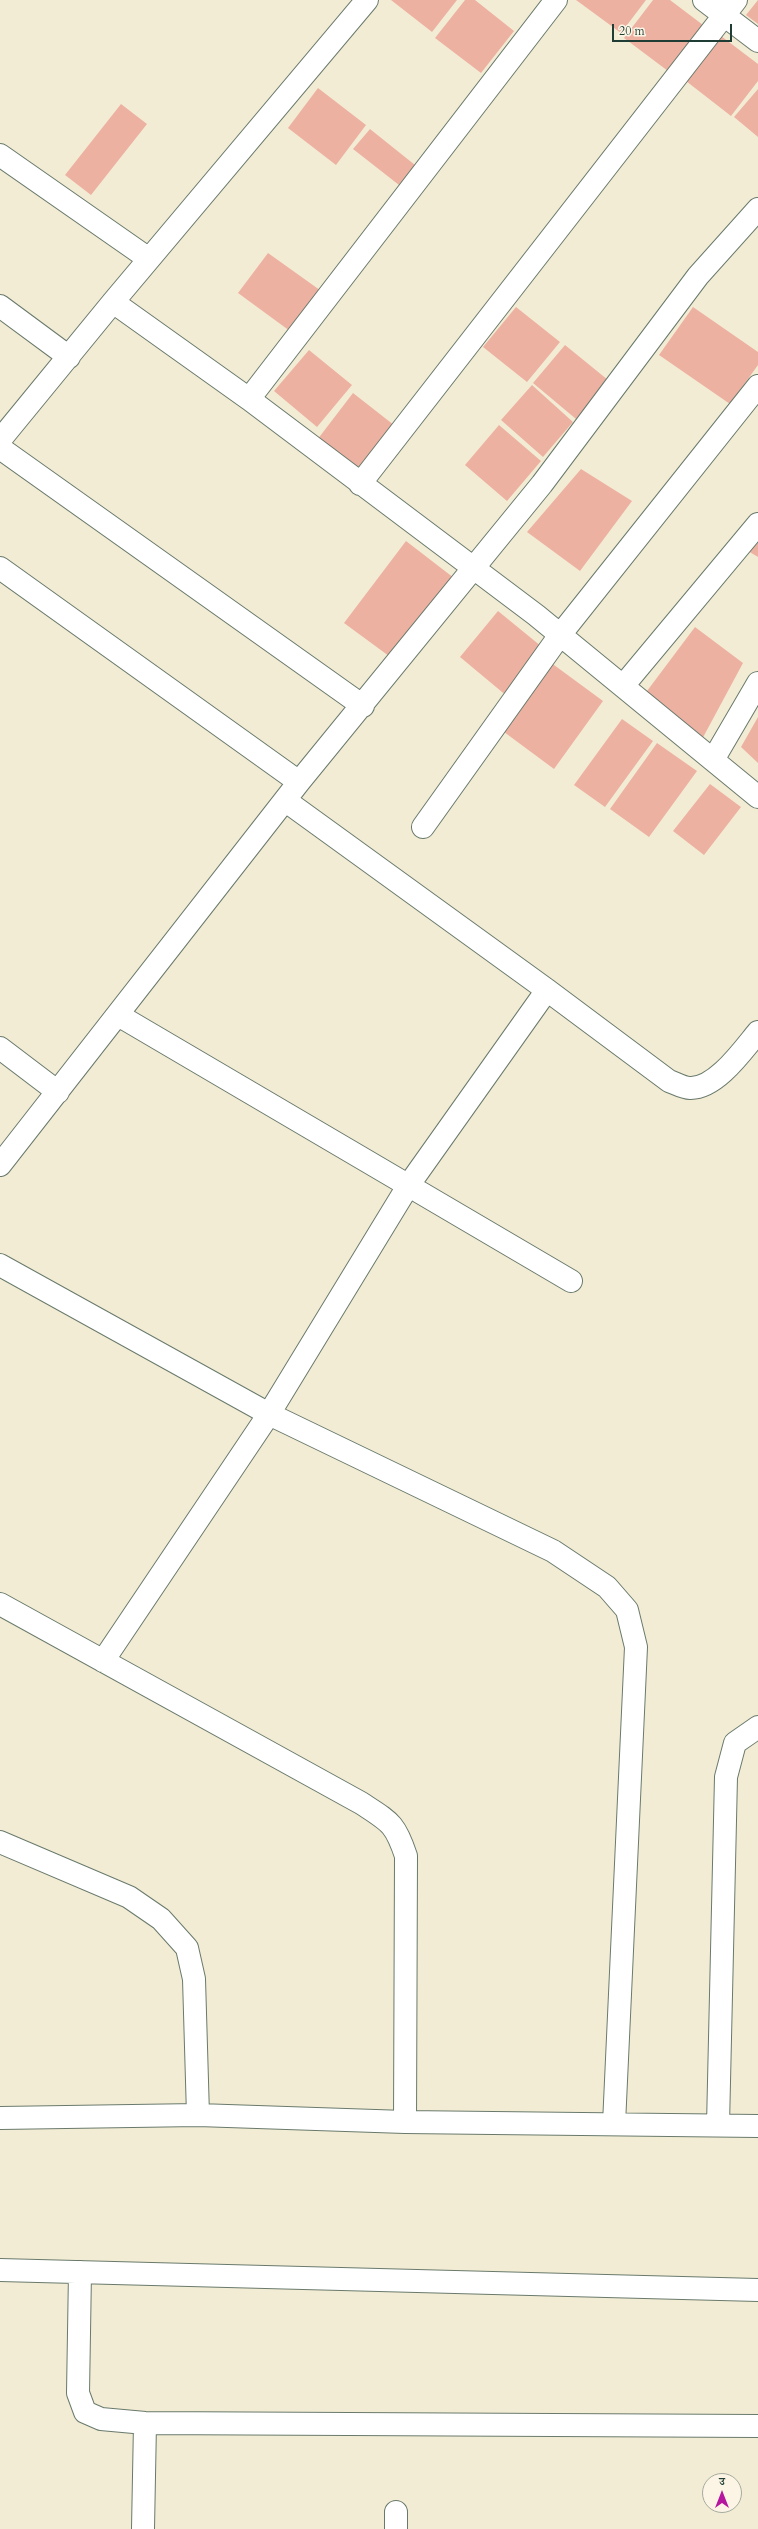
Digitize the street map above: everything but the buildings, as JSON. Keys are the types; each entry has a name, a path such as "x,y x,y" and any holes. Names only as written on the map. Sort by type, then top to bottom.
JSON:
{"street":[{"path":"0,440 113,302 366,0"},
{"path":"249,399 556,0"},
{"path":"704,0 730,7 758,41"},
{"path":"360,484 730,7"},
{"path":"0,155 149,259"},
{"path":"0,1166 286,801 299,782 363,706 542,484 698,276 758,209"},
{"path":"113,302 249,399 360,484 474,568 560,635 758,797"},
{"path":"0,306 69,357"},
{"path":"423,827 560,635 758,386"},
{"path":"0,448 363,706"},
{"path":"623,686 758,524"},
{"path":"0,568 299,782"},
{"path":"713,760 758,683"},
{"path":"286,801 547,990 669,1081 690,1088 708,1082 727,1069 758,1032"},
{"path":"103,1661 269,1414 408,1186 547,990"},
{"path":"118,1015 572,1281"},
{"path":"0,1048 58,1092"},
{"path":"0,1265 269,1414 553,1551 607,1587 627,1610 636,1647 614,2124"},
{"path":"0,1604 361,1803 383,1817 398,1831 406,1856 405,2122"},
{"path":"718,2125 726,1777 735,1743 758,1727"},
{"path":"4,1850 129,1897 161,1919 187,1948 194,1979 198,2115"},
{"path":"0,2118 198,2115 405,2122 758,2126"},
{"path":"0,2270 758,2290"},
{"path":"80,2272 78,2393 85,2412 101,2419 145,2423 758,2426"},
{"path":"143,2529 145,2423"}]}
